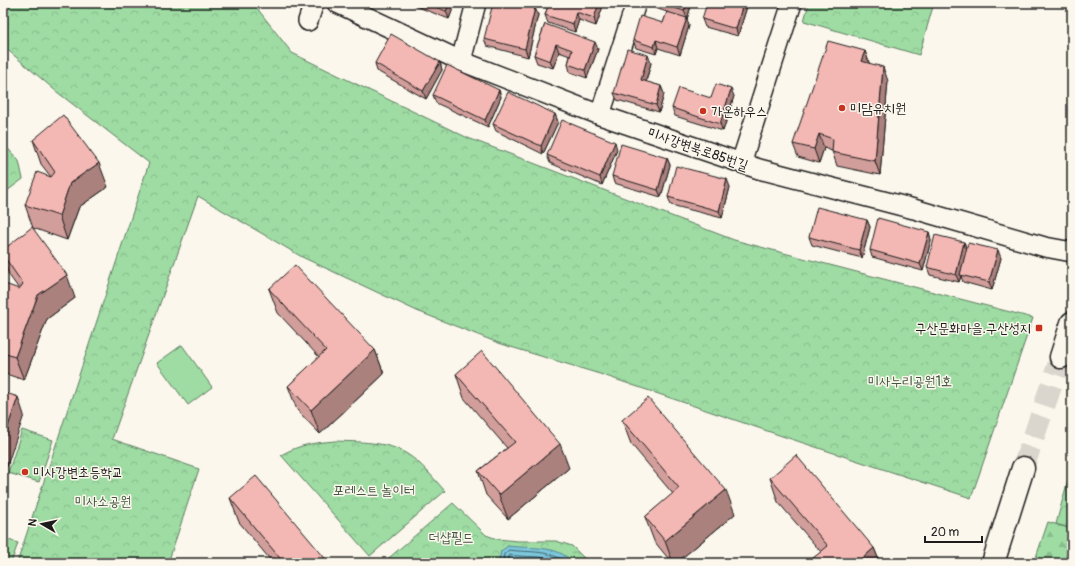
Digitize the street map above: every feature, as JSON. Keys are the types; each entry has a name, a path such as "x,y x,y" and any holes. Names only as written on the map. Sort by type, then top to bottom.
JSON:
{"main road":[{"path":"1061,357 1072,323"},
{"path":"993,563 1023,468"}],"street":[{"path":"308,21 314,3"},
{"name":"미사강변북로85번길","path":"338,3 461,61 600,115 759,170 914,209 1045,247 1072,252"},
{"path":"461,61 476,3"},
{"path":"600,115 636,3"},
{"path":"741,163 792,3"}],"green space":[{"name":"미사누리공원1호","path":"3,3 253,3 292,53 468,138 734,240 1033,318 971,498 603,375 501,344 417,311 302,257 198,196 112,439 199,469 168,563 17,563 149,163 57,92 3,46"},
{"path":"809,3 934,3 919,55 804,21"},
{"path":"3,143 19,161 23,179 3,194"},
{"path":"182,345 212,387 188,405 157,363"},
{"path":"22,430 53,440 39,482 8,473"},
{"name":"포레스트 놀이터","path":"335,441 382,444 399,450 418,462 445,491 370,556 281,455 295,448 320,442"},
{"path":"1072,465 1072,529 1056,524"},
{"name":"더샵필드","path":"453,503 486,535 497,539 518,541 556,541 572,546 589,563 383,563"},
{"path":"1048,522 1072,529 1072,539 1064,563 1034,563"},
{"path":"3,538 18,543 11,563 3,563"}],"water":[{"path":"508,546 543,548 551,550 567,557 572,563 500,563 499,560 501,551"}],"building":[{"path":"425,3 450,3 446,11"},
{"path":"493,3 517,3 535,8 525,49 484,39"},
{"path":"549,3 599,3 594,18 576,12 573,24 545,15"},
{"path":"660,3 687,3 684,11"},
{"path":"707,3 743,3 736,29 702,19"},
{"path":"667,12 687,18 677,47 656,40 654,47 633,40 640,16 663,23"},
{"path":"545,24 595,42 585,70 568,64 572,50 556,44 550,61 534,55"},
{"path":"391,34 440,62 423,91 375,63"},
{"name":"미담유치원","path":"828,41 865,51 861,61 883,67 875,161 832,152 833,139 819,134 814,149 793,144"},
{"path":"627,49 648,55 641,80 661,86 656,105 614,93"},
{"path":"447,65 499,90 485,120 433,95"},
{"name":"가온하우스","path":"716,84 731,89 720,124 672,108 679,88 711,98"},
{"path":"508,92 555,114 541,146 493,124"},
{"path":"63,115 99,163 70,183 59,216 25,205 37,172 51,177 55,172 33,140"},
{"path":"562,120 615,142 600,177 547,155"},
{"path":"621,144 667,158 658,190 612,176"},
{"path":"676,166 727,179 719,211 668,197"},
{"path":"817,207 867,220 859,250 809,237"},
{"path":"878,218 929,232 920,264 870,250"},
{"path":"32,227 67,275 38,295 15,357 3,353 3,289 5,284 19,289 23,284 3,255 3,250"},
{"path":"935,235 964,242 956,275 927,267"},
{"path":"968,243 998,250 989,282 960,275"},
{"path":"295,265 375,350 311,410 288,386 326,350 269,289"},
{"path":"482,351 560,444 499,495 478,471 515,442 456,374"},
{"path":"3,392 18,397 3,441"},
{"path":"648,398 726,490 665,541 645,517 679,488 622,420"},
{"path":"796,455 874,548 857,563 807,563 828,546 770,478"},
{"path":"256,476 329,563 284,563 230,498"}],"tunnel":[{"path":"1023,468 1061,357"}],"place":[{"name":"미담유치원","path":"842,108"},
{"name":"가온하우스","path":"703,111"},
{"name":"구산문화마을.구산성지","path":"1039,328"},
{"name":"미사강변초등학교","path":"25,472"}],"park label":[{"name":"미사소공원","path":"103,501"}]}
